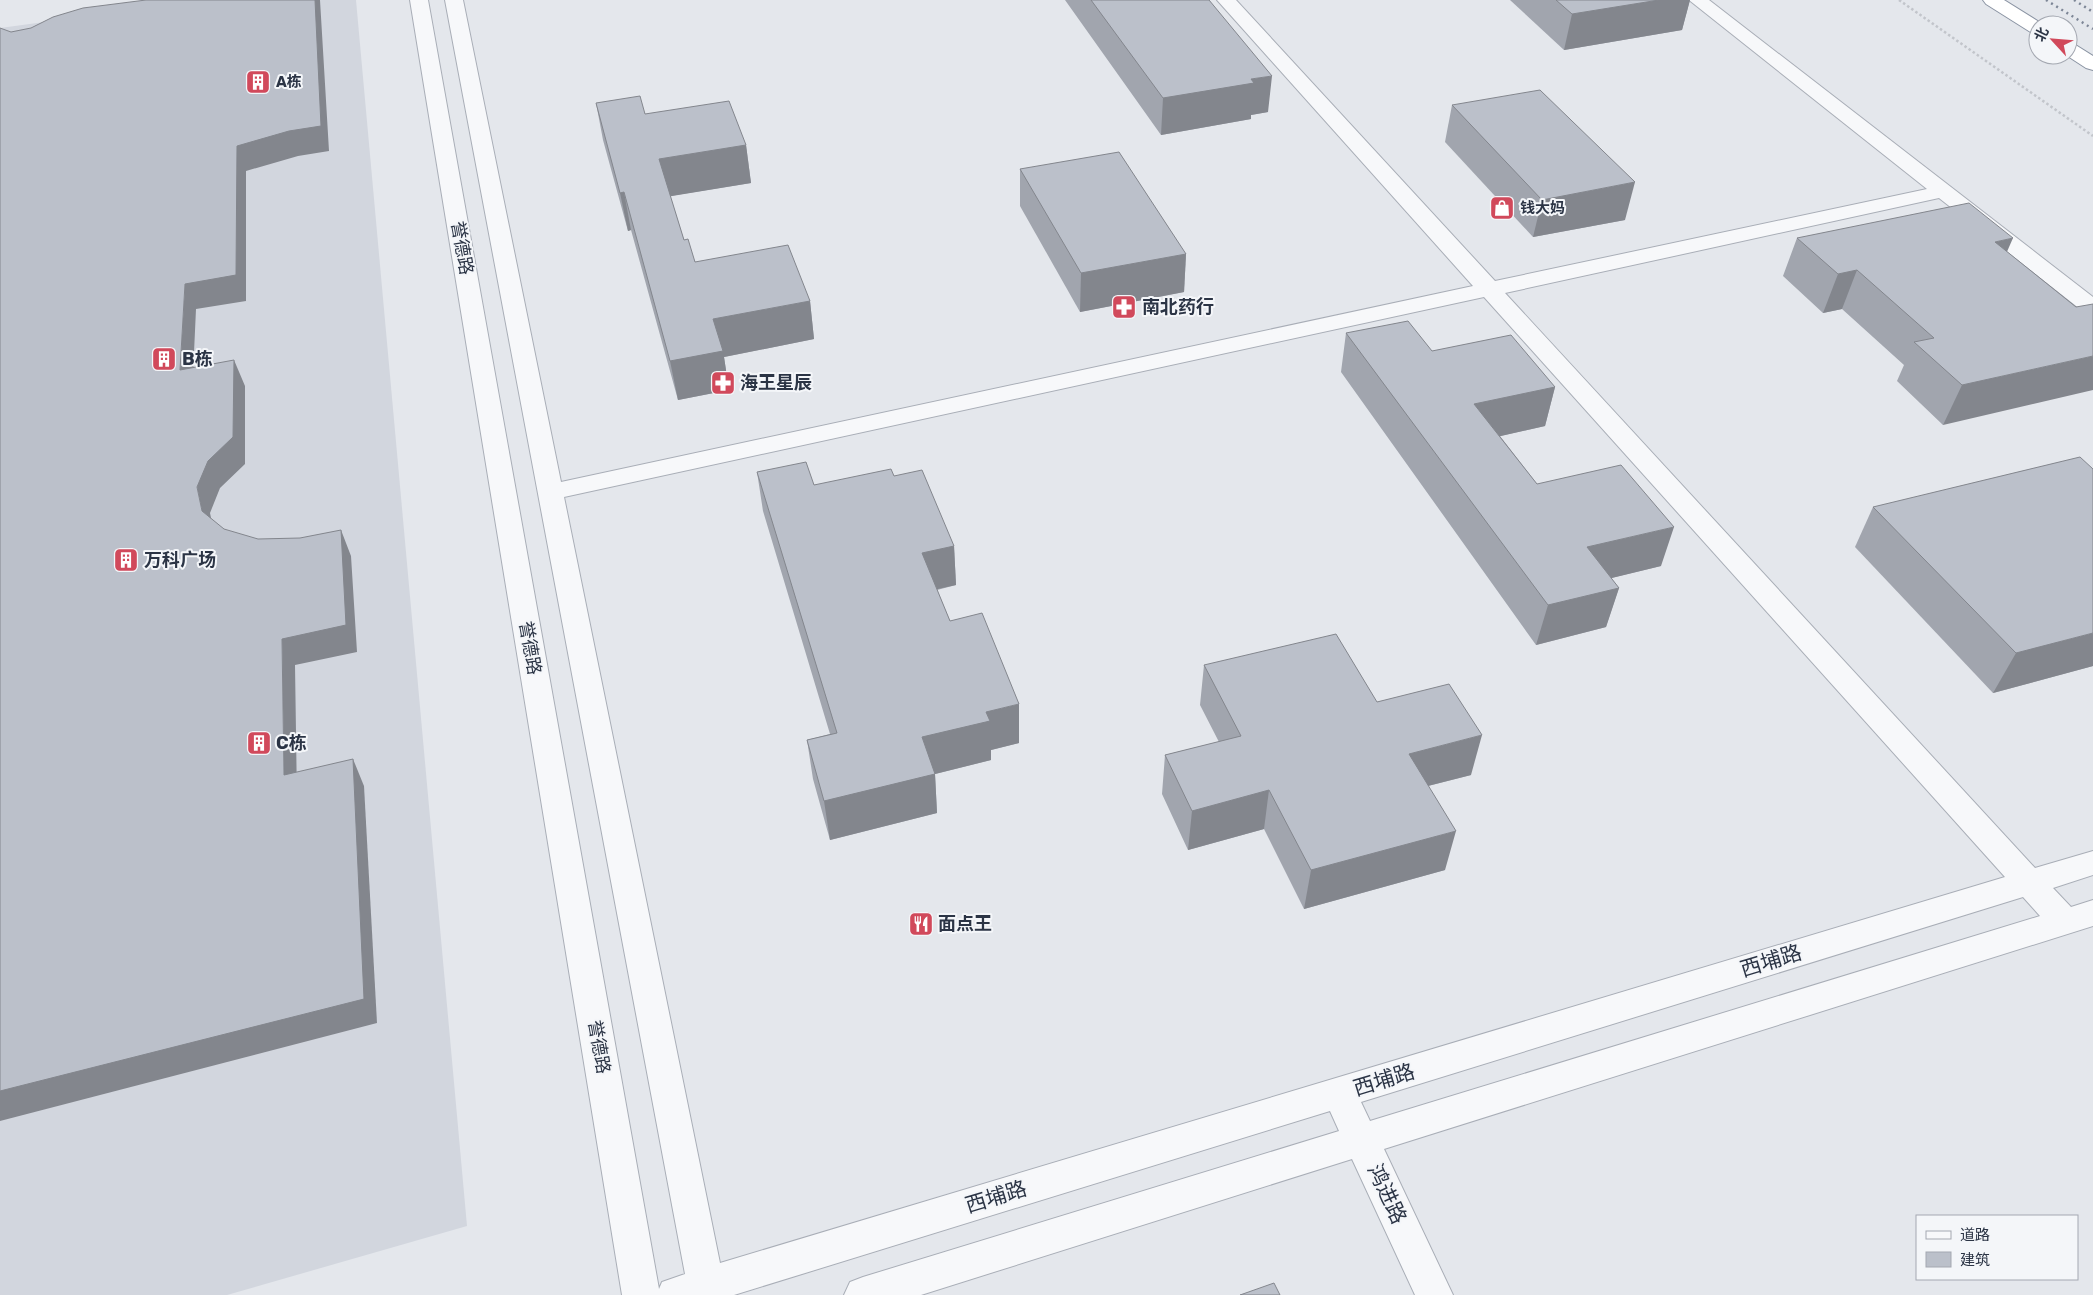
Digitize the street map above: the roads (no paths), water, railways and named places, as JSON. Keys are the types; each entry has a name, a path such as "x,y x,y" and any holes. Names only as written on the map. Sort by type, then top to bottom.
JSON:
{"highway":[{"path":"1992,0 2028,23"},
{"path":"2078,54 2093,64"}],"street":[{"name":"誉德路","path":"419,0 641,1295"},
{"path":"454,0 706,1285"},
{"path":"1226,0 2029,883 2079,917"},
{"path":"1698,0 2093,308"},
{"path":"551,492 1944,191"},
{"name":"西埔路","path":"674,1295 2093,863"},
{"path":"864,1295 2079,917"},
{"name":"鸿进路","path":"1339,1093 1434,1295"}],"railway":[{"path":"2046,0 2093,29"},
{"path":"2074,0 2093,12"}],"place":[{"name":"A栋","path":"258,82"},
{"name":"钱大妈","path":"1502,208"},
{"name":"南北药行","path":"1124,307"},
{"name":"B栋","path":"164,359"},
{"name":"海王星辰","path":"723,383"},
{"name":"万科广场","path":"126,560"},
{"name":"C栋","path":"259,743"},
{"name":"面点王","path":"921,924"}]}
